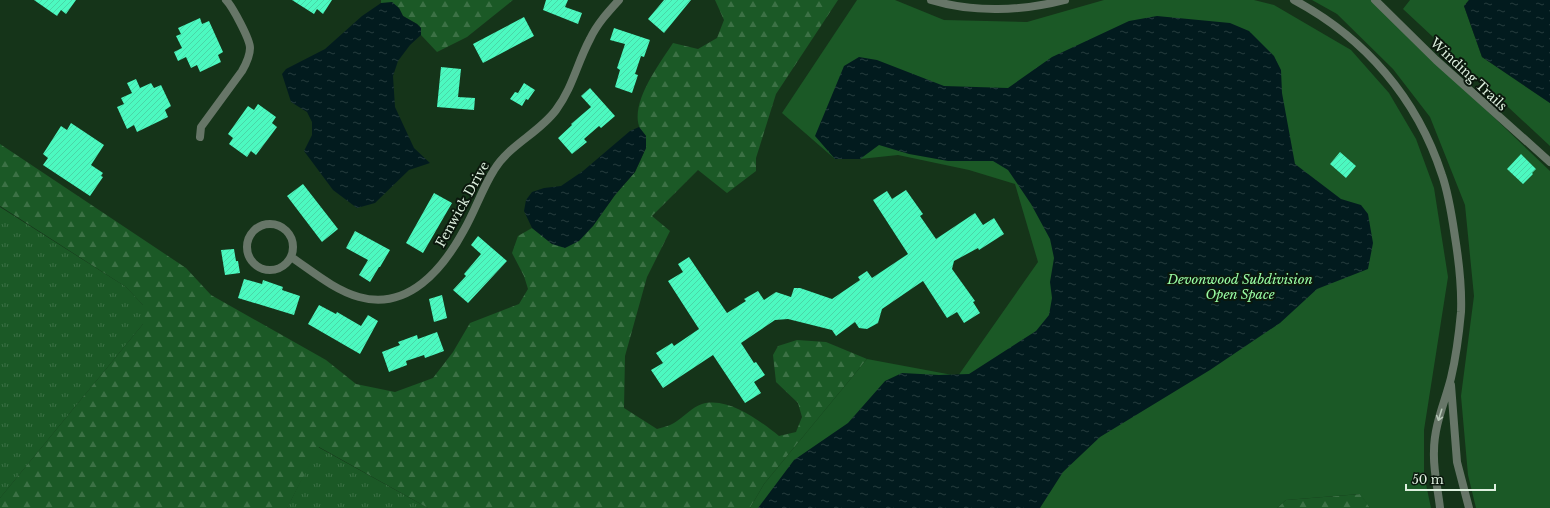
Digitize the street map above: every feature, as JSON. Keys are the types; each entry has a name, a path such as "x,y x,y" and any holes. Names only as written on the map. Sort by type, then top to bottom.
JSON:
{"street":[{"path":"200,137 201,127 242,71 250,53 250,46 247,38 231,6 226,0"},
{"name":"Fenwick Drive","path":"291,257 343,290 364,298 379,300 392,299 410,292 421,285 436,270 456,244 468,224 490,176 499,162 543,125 558,108 572,84 591,36 619,0"},
{"path":"931,0 966,7 998,9 1026,8 1065,0"},
{"path":"1294,0 1324,18 1358,44 1385,71 1402,94 1420,124 1432,148 1444,183 1452,219 1461,275 1461,313 1451,378 1438,421 1434,451 1440,508"},
{"name":"Winding Trails","path":"1375,0 1436,60 1550,162"},
{"path":"272,223 283,227 289,232 293,242 294,250 291,257 287,263 277,269 266,270 260,267 251,260 248,253 248,242 250,235 258,227 265,224 272,223"},
{"path":"1451,378 1457,462 1469,508"}],"green space":[{"path":"381,0 513,0 467,37 437,52 421,35 421,28 417,24 403,16 399,8 381,3"},
{"path":"715,0 838,0 776,94 756,158 756,171 727,193 698,170 652,216 670,231 647,277 625,356 624,408 657,429 674,423 702,404 712,402 743,411 779,436 796,432 802,417 798,403 776,382 773,355 778,346 797,340 826,342 867,359 764,484 750,508 428,508 319,447 287,508 0,508 0,498 143,324 143,305 126,287 0,206 0,144 186,268 211,295 326,360 356,384 395,392 433,378 453,352 470,323 519,304 528,289 524,276 512,253 518,236 532,228 552,244 593,226 615,195 635,172 646,148 646,136 639,126 639,105 654,71 673,43 698,49 717,38 724,20"},
{"name":"Devonwood Subdivision Open Space","path":"857,0 895,0 944,20 1027,22 1104,0 1254,0 1274,5 1351,50 1389,93 1416,139 1434,188 1448,277 1424,430 1424,475 1431,508 1370,508 1360,494 1286,500 1277,508 750,508 764,484 867,359 958,376 1038,262 1015,184 969,170 898,155 860,159 835,159 782,113"},
{"path":"1312,0 1371,0 1550,171 1550,508 1476,508 1468,475 1461,396 1474,296 1465,205 1430,117 1393,69 1337,14"},
{"path":"1410,0 1469,0 1464,6 1482,57 1550,103 1550,146 1403,9"},
{"path":"0,207 126,287 143,305 143,324 0,498"},
{"path":"318,447 428,508 287,508"},
{"path":"1361,494 1370,508 1277,508 1286,500"}],"water":[{"path":"1469,0 1550,0 1550,103 1482,57 1464,6"},
{"path":"392,2 399,8 403,16 421,28 421,35 410,45 398,61 393,76 395,107 414,148 430,163 409,170 375,203 357,208 333,190 304,151 312,135 312,122 307,112 291,102 282,74 286,69 325,49 362,16 381,3"},
{"path":"1157,16 1230,23 1249,31 1274,56 1281,70 1282,93 1295,164 1341,199 1361,205 1368,214 1373,243 1368,269 1317,289 1280,323 1210,370 1100,437 1063,472 1040,508 758,508 794,460 848,423 885,381 902,373 939,375 969,374 1036,331 1049,315 1052,298 1050,282 1054,258 1050,239 1031,204 1008,170 993,161 948,161 909,154 879,145 860,159 835,159 815,136 844,66 859,57 877,60 944,86 1008,88 1052,57 1129,21"},
{"path":"639,127 646,136 646,148 635,172 615,195 593,226 579,241 565,248 552,244 532,228 524,211 526,200 532,192 544,188 561,186 583,171 630,131"}],"building":[{"path":"34,0 76,0 66,14 61,10 57,16"},
{"path":"292,0 332,0 323,14 317,9 314,14"},
{"path":"546,0 568,0 565,7 582,13 578,24 543,10"},
{"path":"664,0 691,0 664,33 648,19"},
{"path":"524,17 534,36 483,63 473,44"},
{"path":"200,18 202,24 209,21 223,52 218,55 221,62 200,72 197,65 191,68 186,57 178,61 174,52 182,48 176,36 181,34 178,28"},
{"path":"614,28 650,40 644,57 641,56 635,74 638,75 632,93 615,87 620,70 617,68 625,44 610,40"},
{"path":"441,67 461,69 458,97 475,98 474,110 437,107"},
{"path":"136,79 140,88 151,83 154,88 161,85 171,106 165,110 168,117 137,132 134,125 127,129 117,107 124,104 121,98 132,93 127,83"},
{"path":"524,83 535,90 528,100 526,99 522,106 510,99 515,92 518,93"},
{"path":"590,88 615,116 601,128 599,126 584,139 587,142 572,154 558,138 572,125 571,124 591,107 581,96"},
{"path":"258,104 276,117 272,123 277,127 256,155 251,151 247,157 229,144 233,138 228,134 248,106 254,110"},
{"path":"71,123 104,145 91,165 103,173 101,176 103,177 90,196 43,165 48,158 43,154 61,126 67,130"},
{"path":"1340,152 1356,166 1346,178 1330,164"},
{"path":"1521,154 1536,169 1523,184 1507,169"},
{"path":"303,184 338,229 322,242 287,196"},
{"path":"906,190 923,214 920,216 936,239 975,213 983,225 994,218 1004,234 979,250 978,248 954,261 952,269 975,301 973,302 980,313 964,323 957,312 947,318 923,281 882,309 878,323 867,329 859,328 855,322 836,336 832,330 788,319 775,320 741,343 754,363 756,362 765,375 754,382 761,393 745,403 713,355 663,388 651,370 663,363 656,353 672,343 674,346 699,329 668,281 683,272 678,264 689,257 727,313 746,301 744,299 758,291 764,300 776,292 791,297 794,288 800,288 832,299 860,280 858,277 867,271 872,278 908,254 873,200 887,191 892,199"},
{"path":"434,193 452,203 423,253 406,243"},
{"path":"355,231 390,250 370,282 359,275 368,260 346,248"},
{"path":"478,236 507,261 468,303 453,290 466,276 464,274 481,254 471,245"},
{"path":"234,249 240,273 225,275 221,250"},
{"path":"244,279 262,284 263,280 283,287 282,290 300,296 294,315 238,298"},
{"path":"442,295 447,318 434,322 429,299"},
{"path":"319,305 336,314 337,312 361,326 368,315 378,321 360,354 308,324"},
{"path":"437,332 444,351 425,358 424,355 406,361 407,365 389,372 382,352 400,345 398,342 417,335 418,339"}]}
